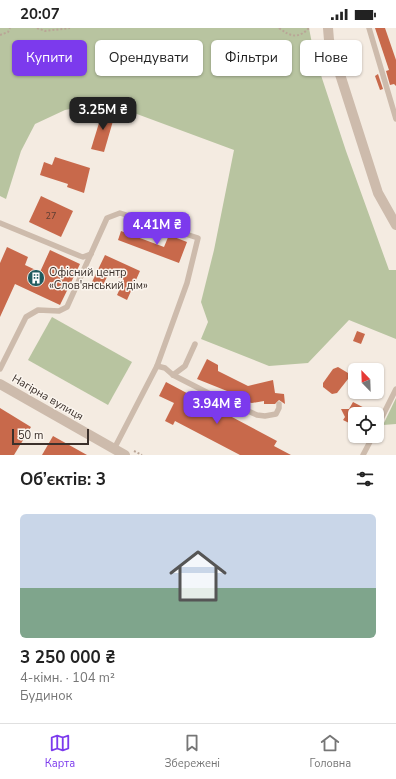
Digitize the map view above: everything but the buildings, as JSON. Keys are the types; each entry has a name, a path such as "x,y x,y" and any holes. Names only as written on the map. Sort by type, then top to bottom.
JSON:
{"street":[{"path":"328,28 329,40 378,193 396,226"},
{"name":"Нагірна вулиця","path":"0,384 125,455"}],"lane":[{"path":"369,28 396,119"},
{"path":"0,369 26,317 38,310 59,310 67,307 107,218 120,213 198,238 186,283 157,366 114,449"},
{"path":"0,223 80,256 83,257 91,254"},
{"path":"173,375 186,366 195,344"},
{"path":"157,366 166,368 173,375 216,398 257,415 266,416 276,414 279,404"},
{"path":"384,413 396,389"},
{"path":"363,455 369,443"}],"path":[{"path":"0,35 8,32 10,28"},
{"path":"36,28 45,31 70,28"},
{"path":"279,28 289,36 297,37 309,28"}],"green space":[{"path":"0,28 309,28 311,40 300,40 300,76 321,76 346,151 389,270 396,270 396,339 349,320 308,363 269,366 201,339 208,322 201,302 214,250 234,150 105,102 65,110 35,124 21,151 6,199 0,196"},
{"path":"52,317 132,362 108,405 28,360"},
{"path":"396,398 396,424 384,425"}],"place":[{"name":"Офісний центр «Слов'янський дім»","path":"36,278"}]}
